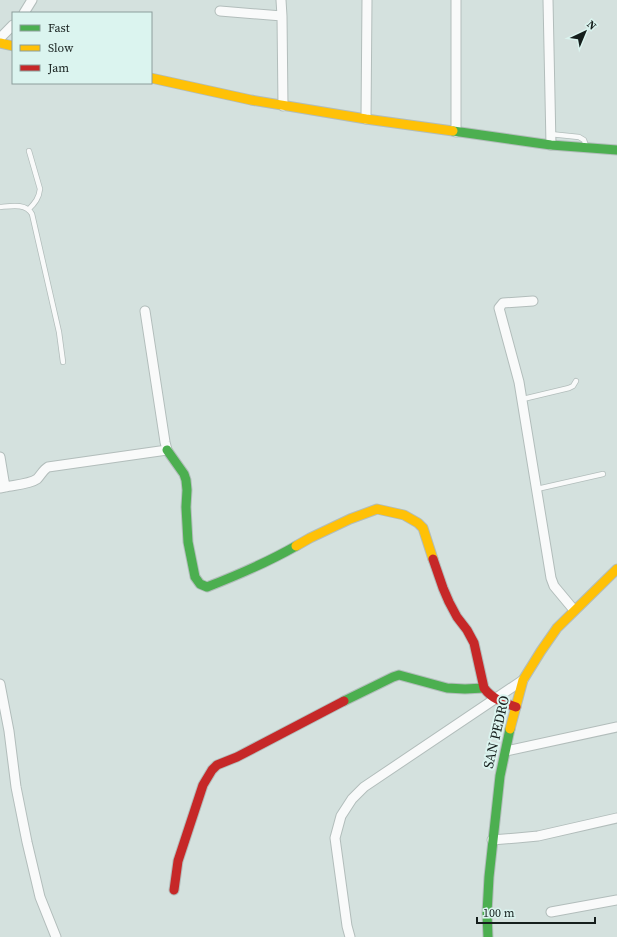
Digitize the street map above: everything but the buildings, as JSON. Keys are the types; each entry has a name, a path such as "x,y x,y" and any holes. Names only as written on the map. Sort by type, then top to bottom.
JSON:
{"street":[{"path":"25,12 32,0"},
{"path":"281,0 283,106"},
{"path":"366,120 367,0"},
{"path":"456,0 456,132"},
{"path":"548,0 551,145"},
{"path":"220,11 282,16"},
{"path":"0,38 12,25"},
{"path":"0,43 12,46"},
{"path":"152,78 251,100 366,120 551,145 617,150"},
{"path":"533,301 503,303 499,308 523,399 551,578 554,586 574,610"},
{"path":"145,311 165,442 167,450 184,474 186,480 188,542 195,577 200,584 207,587 233,577 277,557 310,538 350,519 377,509 404,515 418,523 423,528 449,602 474,643 484,688 487,693 496,699 516,708"},
{"path":"0,457 3,488 32,481 40,476 48,467 167,450"},
{"name":"SAN PEDRO","path":"488,937 487,913 489,876 500,776 524,680 557,628 617,568"},
{"path":"174,890 178,861 203,784 212,770 218,765 237,757 393,677 399,676 447,688 484,688"},
{"path":"350,937 347,926 335,838 341,816 352,799 364,787 524,680"},
{"path":"0,684 5,732 29,850 40,897 56,937"},
{"path":"506,751 617,727"},
{"path":"492,840 538,836 617,818"},
{"path":"551,912 617,900"}],"lane":[{"path":"550,134 579,136 584,140 586,148"},
{"path":"29,151 40,189 38,200 29,209"},
{"path":"0,207 25,207 31,212 59,332 62,362"},
{"path":"523,399 569,388 573,386 576,381"},
{"path":"537,489 603,474"}],"traffic: fast":[{"path":"453,131 551,145 617,150"},
{"path":"167,450 184,474 186,480 188,542 195,577 200,584 207,587 264,563 296,546"},
{"path":"344,701 399,675 447,688 484,688"},
{"path":"488,937 487,913 489,877 500,776 510,729"}],"traffic: slow":[{"path":"0,43 12,46"},
{"path":"152,78 251,100 366,119 453,131"},
{"path":"296,546 350,519 377,509 404,515 418,523 423,528 433,559"},
{"path":"510,729 523,680 541,651 557,628 617,569"}],"traffic: jam":[{"path":"433,559 449,602 474,643 484,688 494,698 516,707"},
{"path":"174,890 178,861 203,785 212,770 217,765 237,757 344,701"}]}
